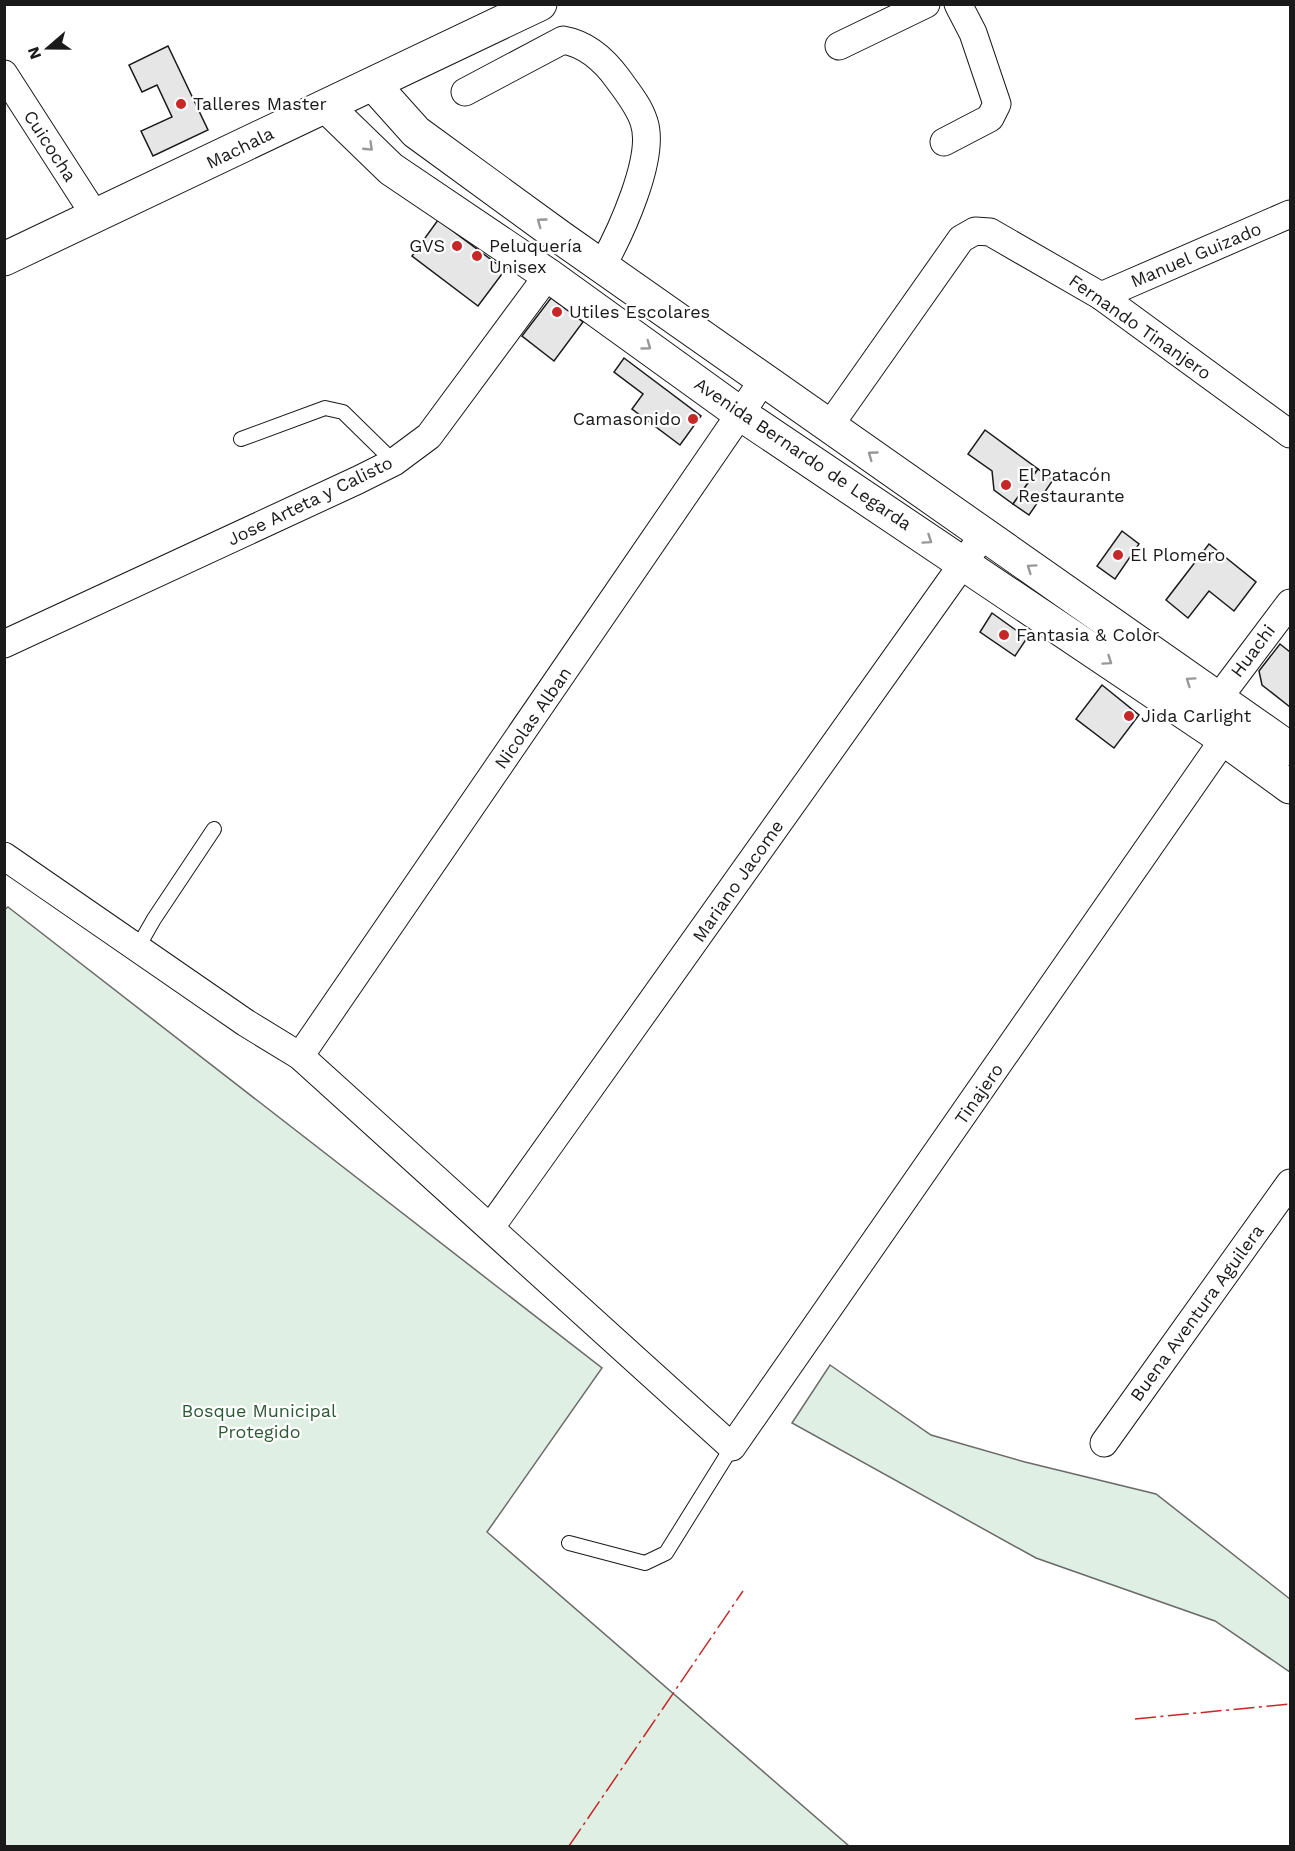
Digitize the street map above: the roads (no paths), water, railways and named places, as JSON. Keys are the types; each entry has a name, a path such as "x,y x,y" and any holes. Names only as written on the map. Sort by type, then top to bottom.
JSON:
{"street":[{"name":"Machala","path":"4,259 540,4"},
{"path":"839,46 926,4"},
{"path":"944,141 990,118 997,104 973,33 958,4"},
{"path":"465,92 563,40 576,42 590,51 614,73 638,107 645,124 648,147 619,231 602,266"},
{"name":"Cuicocha","path":"4,74 96,217"},
{"name":"Avenida Bernardo de Legarda","path":"374,84 416,132 602,266 1217,700 1290,749"},
{"name":"Avenida Bernardo de Legarda","path":"327,107 391,169 548,275 742,415 1224,739 1290,787"},
{"name":"Manuel Guizado","path":"1101,296 1290,214"},
{"name":"Fernando Tinanjero","path":"830,425 961,239 975,231 990,232 1101,296 1290,434"},
{"name":"Jose Arteta y Calisto","path":"4,644 394,462 429,436 548,275"},
{"name":"Nicolas Alban","path":"300,1056 742,415 764,379"},
{"name":"Mariano Jacome","path":"491,1227 984,534"},
{"name":"Huachi","path":"1217,700 1290,603"},
{"name":"Tinajero","path":"732,1447 1224,739"},
{"path":"4,856 246,1023 300,1056 732,1447"},
{"name":"Buena Aventura Aguilera","path":"1104,1443 1290,1183"}],"lane":[{"path":"242,439 324,408 334,408 343,412 394,462"},
{"path":"138,947 154,919 214,830"},
{"path":"569,1543 645,1563 666,1553 732,1447"}],"place":[{"name":"Talleres Master","path":"181,104"},
{"name":"GVS","path":"457,246"},
{"name":"Peluquería Unisex","path":"477,256"},
{"name":"Utiles Escolares","path":"557,312"},
{"name":"Camasonido","path":"693,419"},
{"name":"El Patacón Restaurante","path":"1006,485"},
{"name":"El Plomero","path":"1118,555"},
{"name":"Fantasia & Color","path":"1004,635"},
{"name":"Jida Carlight","path":"1129,716"}],"park label":[{"name":"Bosque Municipal Protegido","path":"259,1421"}]}
